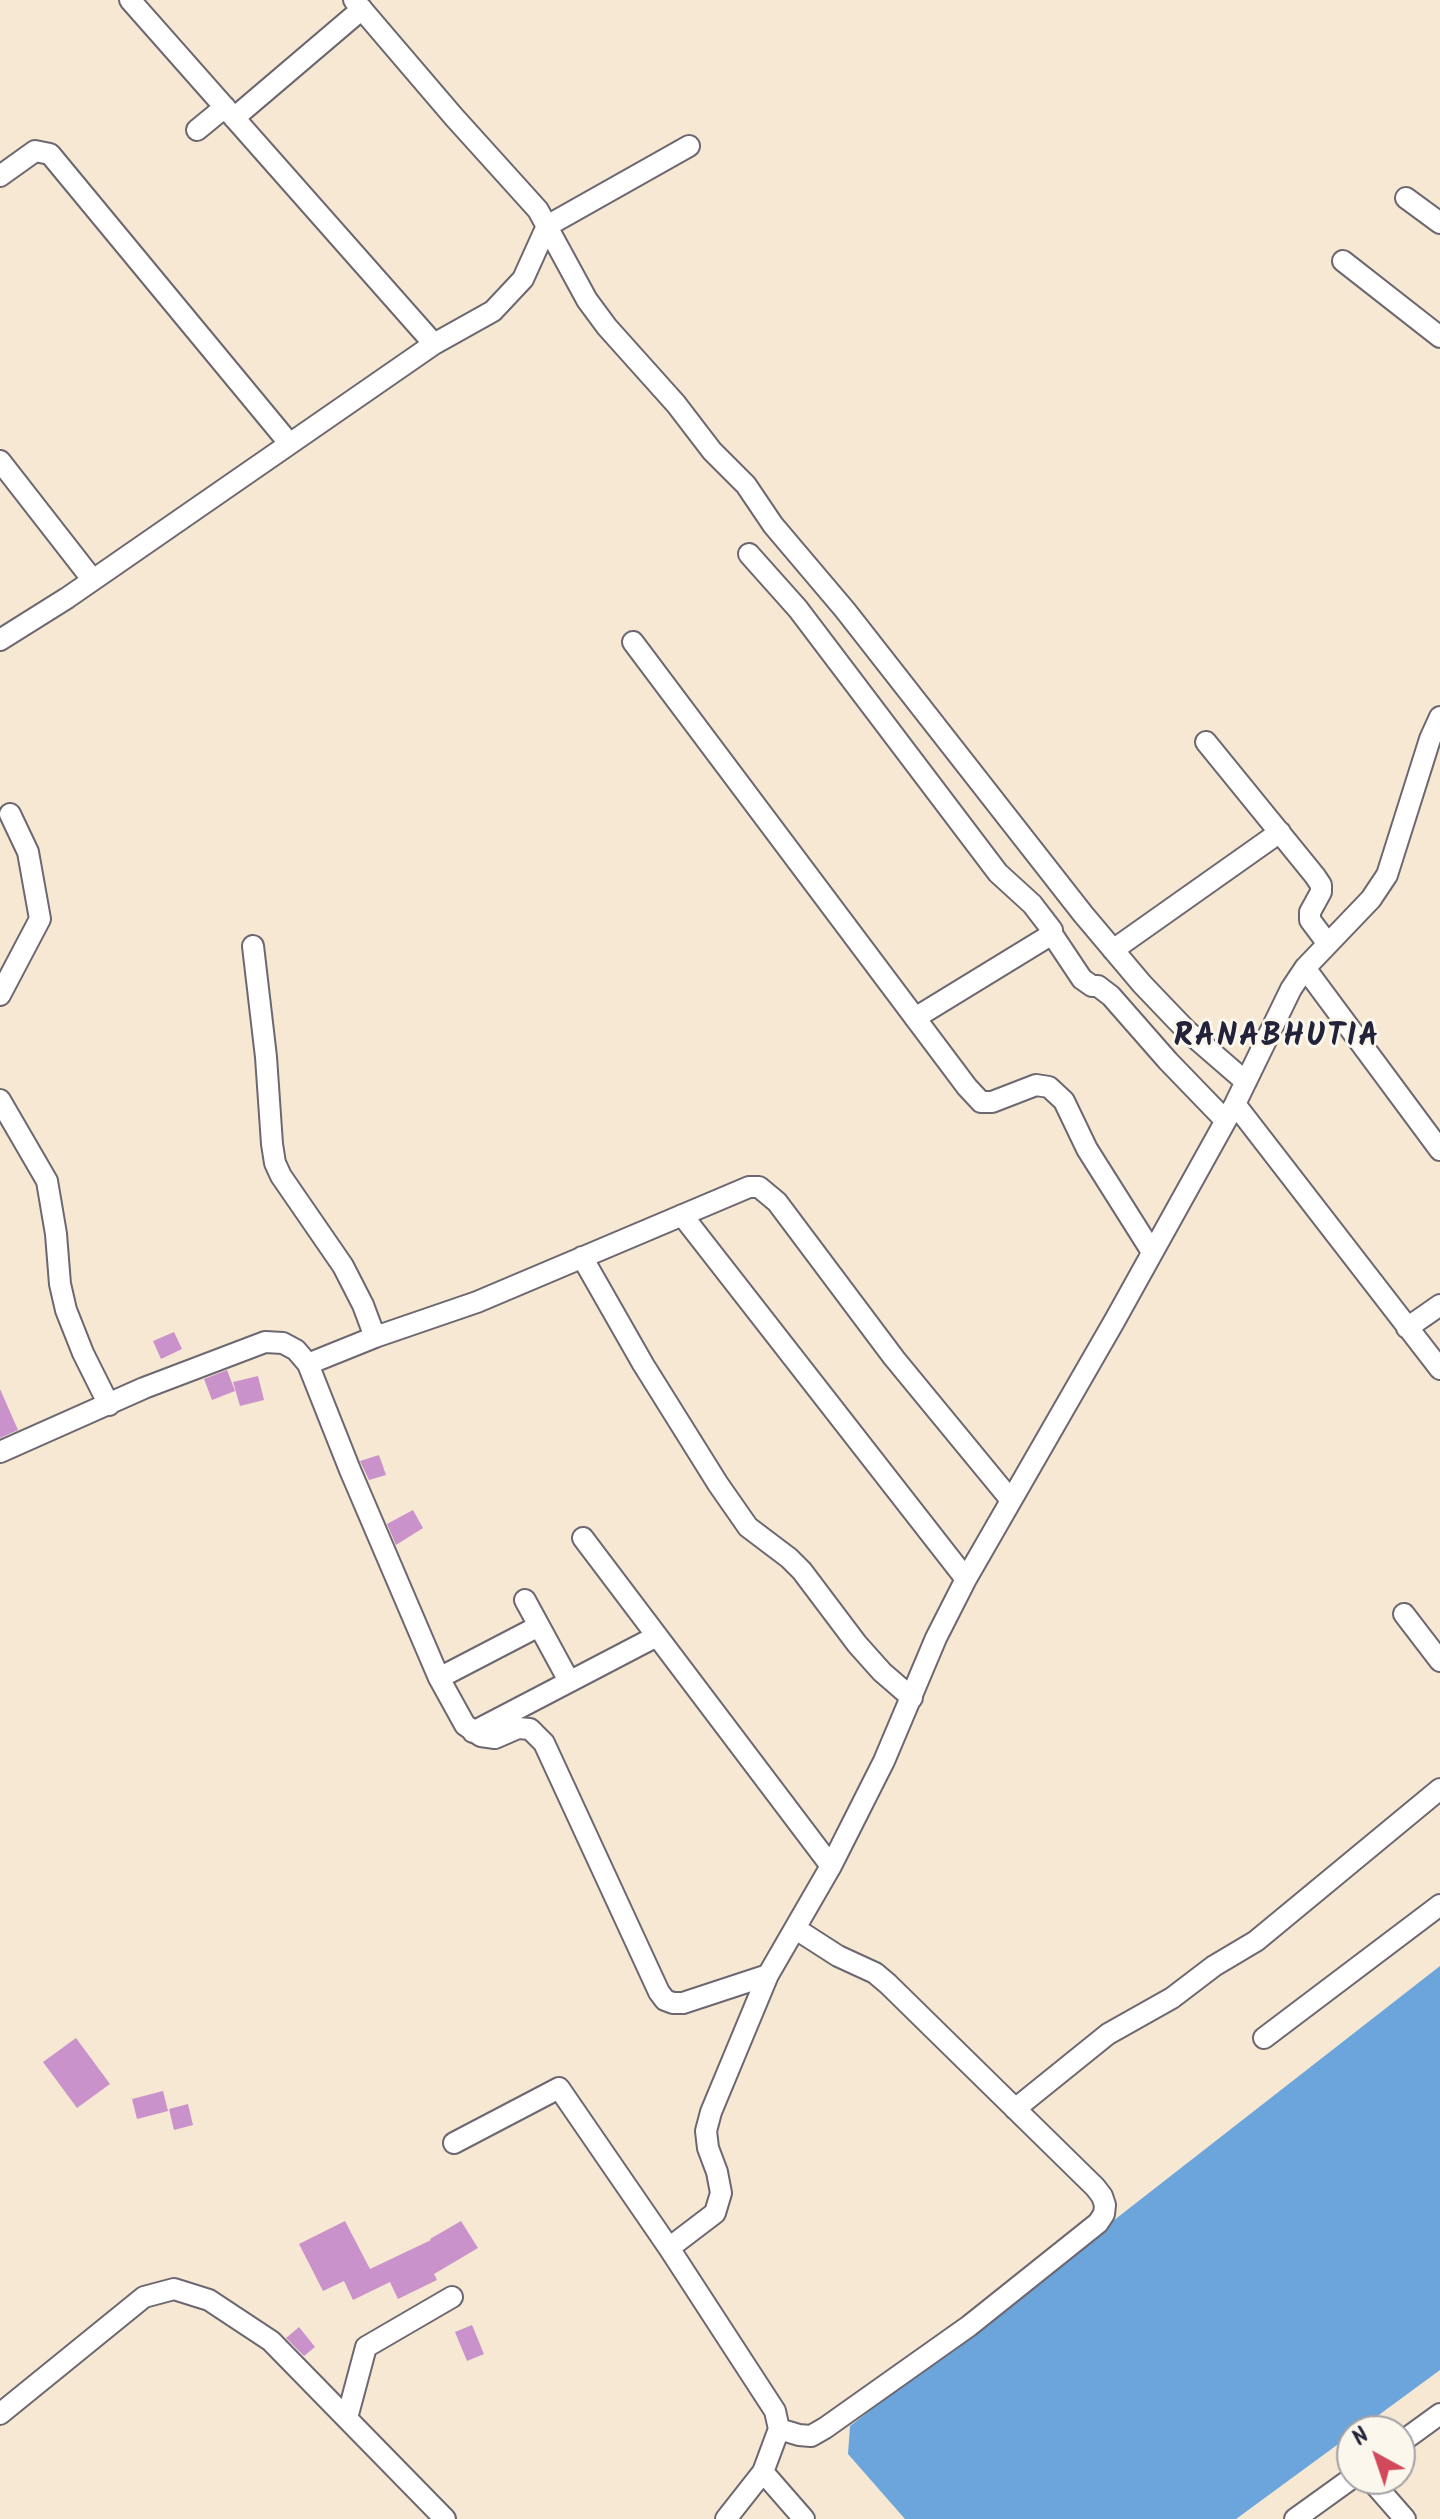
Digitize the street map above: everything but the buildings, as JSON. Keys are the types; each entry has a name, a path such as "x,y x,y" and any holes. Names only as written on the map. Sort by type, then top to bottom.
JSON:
{"street":[{"path":"130,0 434,344"},
{"path":"197,130 230,113 358,5 538,210 587,300 607,327 676,404 712,451 746,485 773,525 845,610 1113,950 1186,1030 1246,1082"},
{"path":"0,640 434,344 493,311 523,279 547,226 689,146"},
{"path":"0,176 35,151 50,154 289,443"},
{"path":"1406,198 1440,223"},
{"path":"1343,261 1440,337"},
{"path":"0,461 92,579"},
{"path":"749,554 798,609 998,873 1051,926 1052,934 1082,979 1111,996 1168,1061 1230,1112 1440,1369"},
{"path":"633,642 981,1102 992,1102 1036,1085 1049,1087 1064,1101 1087,1149 1152,1252"},
{"path":"669,2248 715,2213 721,2193 708,2148 706,2131 711,2112 768,1975 831,1866 884,1761 936,1638 1010,1499 1230,1112 1291,989 1305,968 1371,899 1387,875 1430,739 1440,717"},
{"path":"1206,742 1321,885 1310,920 1328,944"},
{"path":"0,995 40,919 28,852 10,814"},
{"path":"1113,950 1280,832"},
{"path":"915,1018 1052,934"},
{"path":"253,946 275,1163 343,1266 375,1337"},
{"path":"1305,968 1440,1150"},
{"path":"0,1100 47,1181 66,1310 109,1405"},
{"path":"308,1364 477,1302 749,1187 759,1187 777,1202 894,1358 1010,1499"},
{"path":"682,1215 966,1579"},
{"path":"582,1257 643,1364 748,1527 802,1571 857,1644 882,1672 912,1698"},
{"path":"1407,1328 1440,1305"},
{"path":"0,1452 144,1388 265,1342 283,1343 296,1350 308,1364 439,1678 465,1725 473,1732 495,1738 518,1728 530,1729 544,1743 651,1976 665,2000 683,2003 768,1975"},
{"path":"583,1538 831,1866"},
{"path":"525,1600 569,1681"},
{"path":"1404,1614 1440,1661"},
{"path":"439,1678 539,1626"},
{"path":"473,1732 657,1636"},
{"path":"1015,2109 1108,2034 1172,1998 1207,1971 1256,1941 1440,1789"},
{"path":"1264,2038 1440,1905"},
{"path":"779,2429 811,2436 825,2428 969,2326 1098,2223 1104,2214 1102,2196 875,1973 838,1956 796,1929"},
{"path":"454,2143 559,2088 669,2248 775,2411 779,2429 763,2472 726,2519"},
{"path":"0,2414 144,2297 174,2289 209,2300 271,2341 445,2519"},
{"path":"347,2418 366,2347 452,2297"},
{"path":"1416,2431 1440,2414"},
{"path":"763,2472 804,2519"},
{"path":"1295,2519 1336,2490"},
{"path":"1384,2495 1405,2519"}],"water":[{"path":"1440,1966 1440,2370 1379,2415 1336,2415 1336,2446 1236,2519 905,2519 848,2454 850,2426"}],"district":[{"name":"RANABHUTIA","path":"1277,1040"}]}
